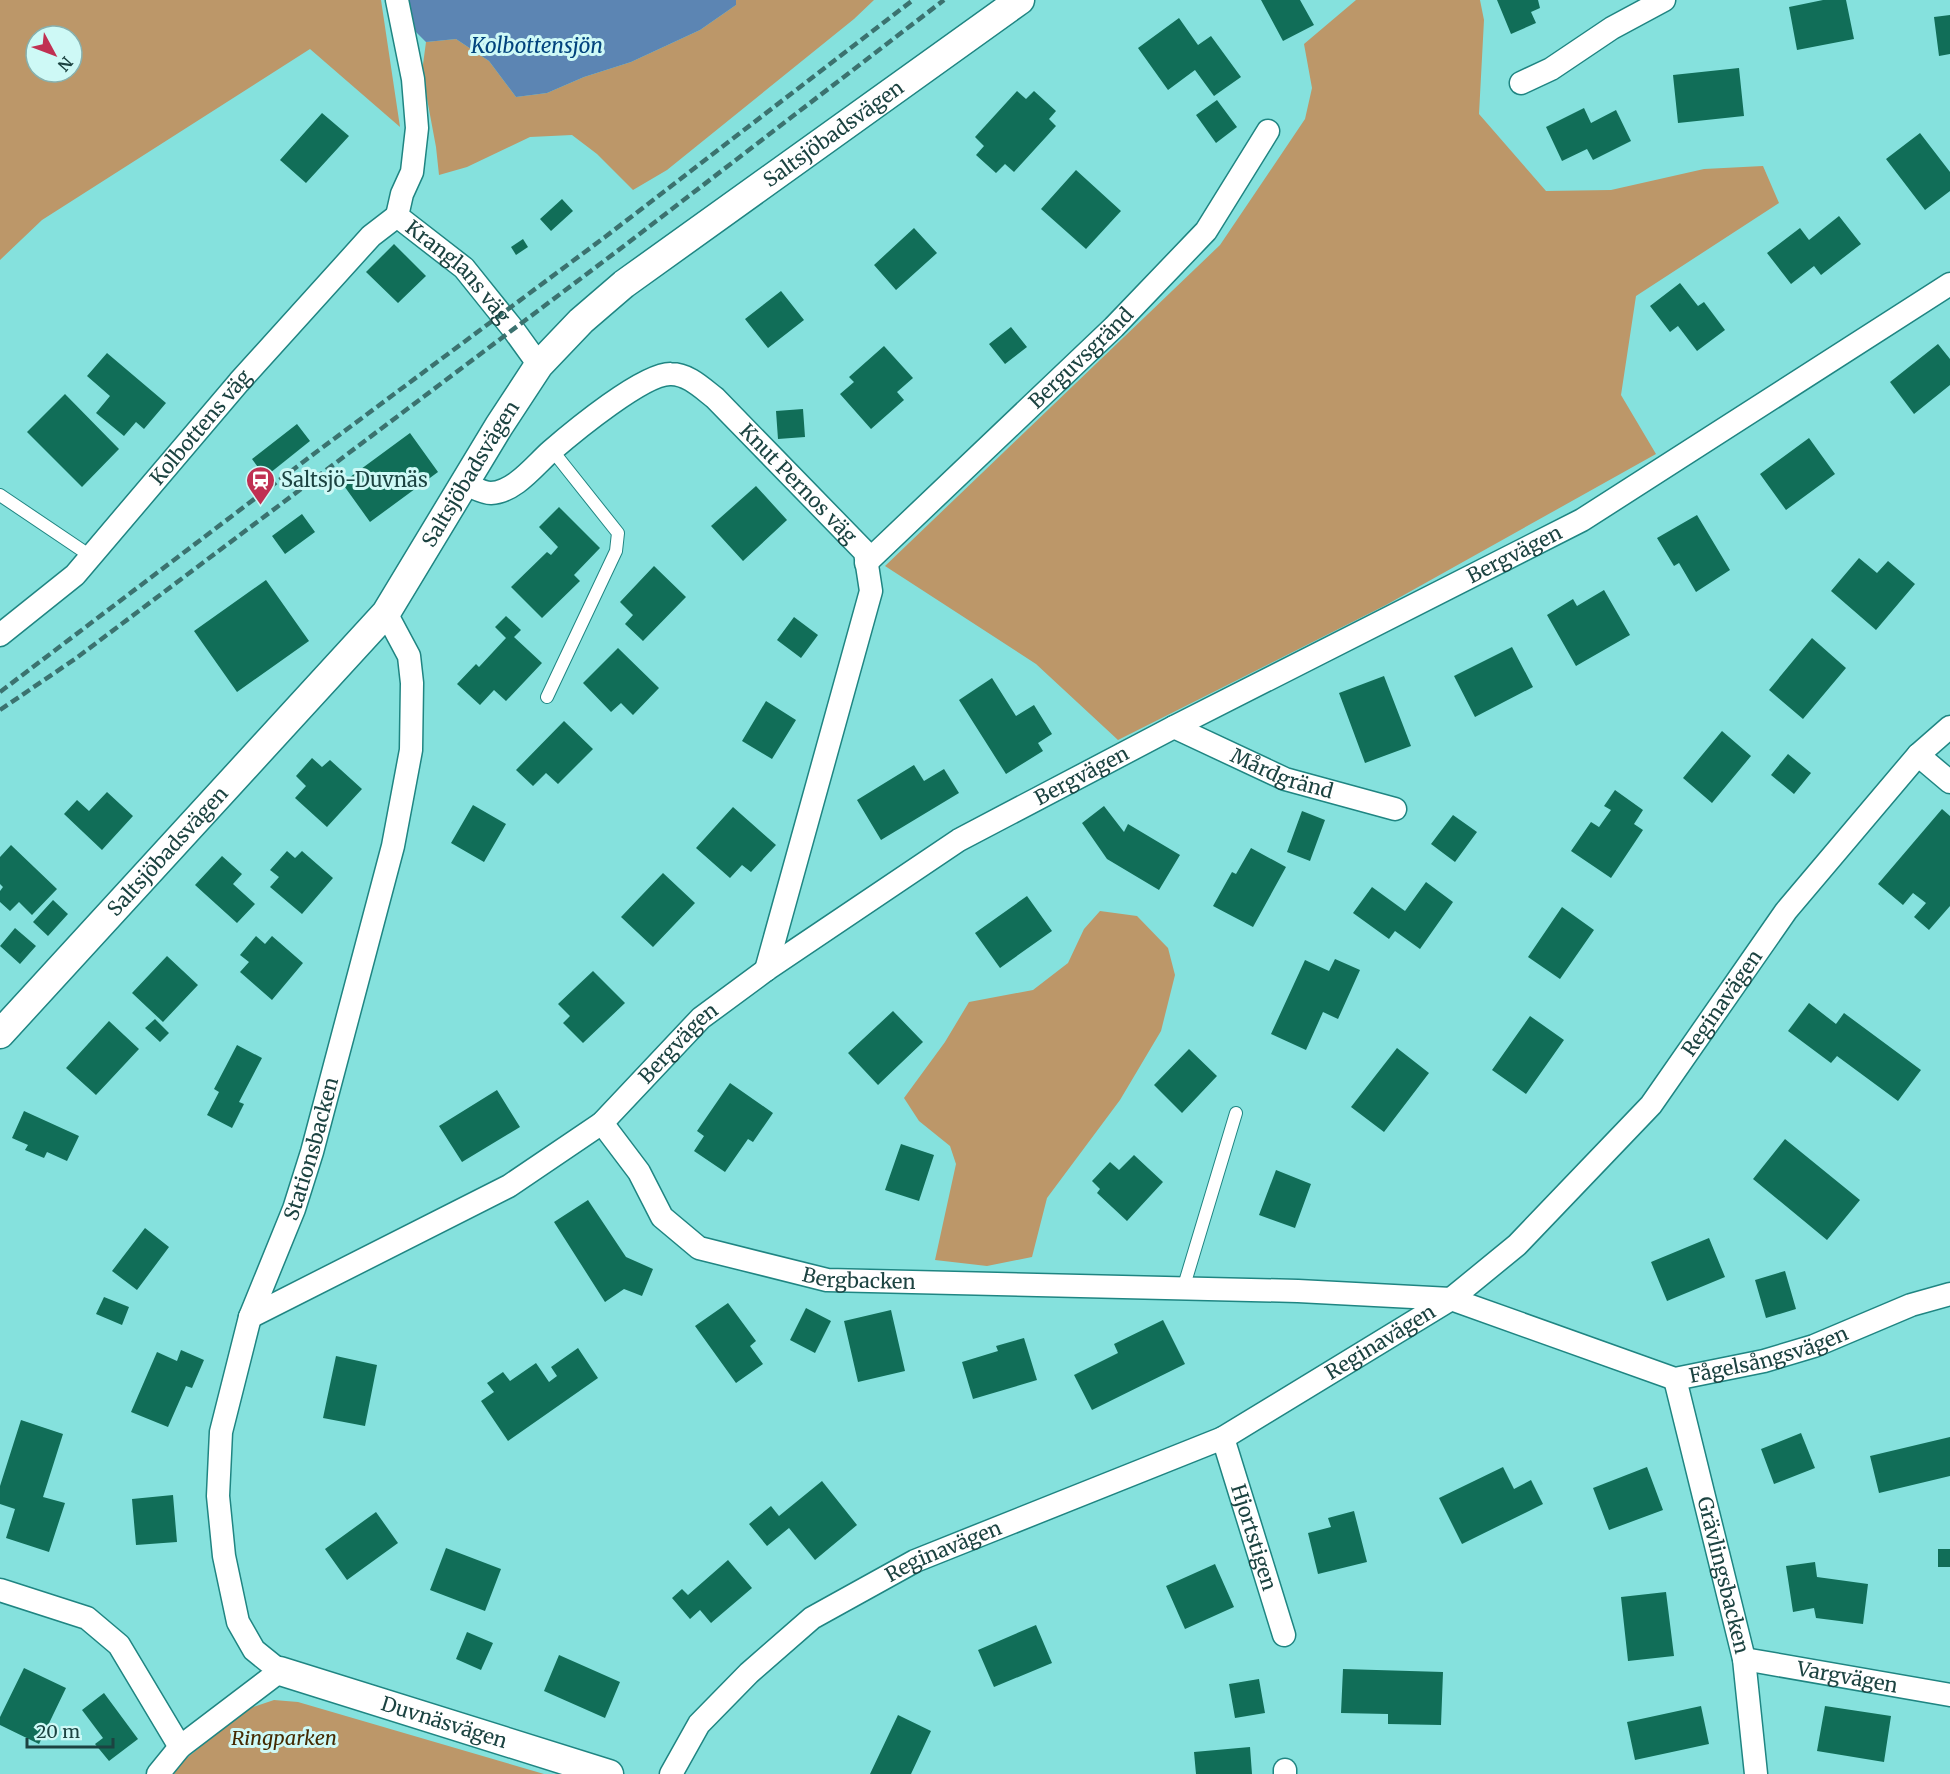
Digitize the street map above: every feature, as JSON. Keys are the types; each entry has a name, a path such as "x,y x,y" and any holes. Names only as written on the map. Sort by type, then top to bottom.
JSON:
{"street":[{"name":"Kranglans väg","path":"397,0 413,79 417,128 412,172 402,194 397,216 464,268 539,365"},
{"name":"Saltsjöbadsvägen","path":"0,1034 386,613 498,426 539,365 581,321 624,284 1020,0"},
{"path":"1521,83 1551,69 1612,28 1664,0"},
{"name":"Berguvsgränd","path":"867,563 1114,327 1206,231 1268,131"},
{"name":"Kolbottens väg","path":"0,635 75,574 92,557 239,382 371,236 397,216"},
{"name":"Bergvägen","path":"250,1317 509,1186 602,1123 701,1018 766,970 959,840 1174,727 1582,520 1950,284"},
{"name":"Knut Pernos väg","path":"465,484 489,493 499,492 514,484 552,450 629,391 652,379 670,374 691,380 715,398 865,552 871,591 766,970"},
{"name":"Stationsbacken","path":"280,1671 254,1650 238,1622 224,1556 218,1496 221,1432 250,1317 294,1209 312,1152 393,846 411,750 412,683 409,656 386,613"},
{"name":"Mårdgränd","path":"1174,727 1286,779 1395,809"},
{"name":"Reginavägen","path":"671,1774 699,1724 749,1672 812,1618 915,1561 1223,1438 1450,1299 1517,1245 1651,1105 1786,912 1918,755 1950,728"},
{"path":"1918,755 1950,782"},
{"name":"Bergbacken","path":"602,1123 639,1172 662,1217 699,1248 827,1281 1298,1291 1450,1299"},
{"name":"Fågelsångsvägen","path":"1450,1299 1675,1379 1754,1364 1814,1346 1911,1305 1950,1294"},
{"name":"Grävlingsbacken","path":"1675,1379 1744,1659 1756,1774"},
{"name":"Hjortstigen","path":"1223,1438 1284,1635"},
{"path":"0,1590 87,1618 118,1645 180,1747"},
{"name":"Vargvägen","path":"1744,1659 1950,1695"},
{"path":"158,1774 180,1747 280,1671"},
{"name":"Duvnäsvägen","path":"280,1671 609,1774"}],"lane":[{"path":"547,697 616,551 618,533 552,450"},
{"path":"0,495 92,557"},
{"path":"1183,1289 1236,1113"}],"green space":[{"path":"0,0 381,0 400,127 310,49 42,220 0,260"},
{"path":"736,0 874,0 854,19 667,170 633,190 597,154 572,135 530,137 467,167 439,175 422,72 426,42 456,39 489,61 516,97 547,93 584,77 631,62 700,30 736,5"},
{"path":"1356,0 1480,0 1484,20 1479,114 1546,191 1611,190 1704,169 1763,166 1779,203 1636,296 1621,395 1656,454 1386,605 1118,740 1036,664 885,566 1220,245 1305,119 1312,88 1304,44"},
{"path":"1100,911 1137,916 1168,948 1175,975 1161,1031 1120,1100 1047,1198 1032,1257 987,1266 935,1260 956,1164 950,1146 919,1121 904,1098 945,1042 969,1002 1033,990 1068,963 1084,929"},
{"name":"Ringparken","path":"274,1700 298,1702 544,1774 174,1774 183,1761 247,1709"}],"water":[{"name":"Kolbottensjön","path":"408,0 736,0 736,5 700,30 631,62 584,77 547,93 516,97 489,61 456,39 426,42 412,28"}],"building":[{"path":"1261,0 1300,0 1314,25 1283,41"},
{"path":"1497,0 1538,0 1540,8 1531,12 1536,23 1511,34"},
{"path":"1823,0 1846,0 1854,39 1797,50 1789,7"},
{"path":"1950,15 1950,54 1939,56 1934,17"},
{"path":"1179,18 1198,45 1211,36 1241,77 1214,96 1195,70 1168,90 1138,48"},
{"path":"1739,68 1744,116 1678,123 1673,75"},
{"path":"1017,91 1026,99 1034,91 1056,111 1049,119 1056,126 1014,172 1005,164 996,173 976,155 984,146 975,137"},
{"path":"1217,100 1237,127 1216,143 1196,115"},
{"path":"1584,108 1591,123 1616,110 1631,141 1593,160 1587,149 1562,161 1546,127"},
{"path":"322,113 349,136 306,183 280,160"},
{"path":"1920,133 1950,172 1950,191 1925,210 1886,159"},
{"path":"1076,170 1121,211 1086,249 1041,209"},
{"path":"562,199 573,211 551,231 540,219"},
{"path":"1839,216 1861,244 1821,275 1814,266 1791,284 1767,253 1800,228 1809,240"},
{"path":"914,228 937,253 896,290 874,265"},
{"path":"523,239 528,247 516,255 511,247"},
{"path":"394,244 426,276 398,303 366,272"},
{"path":"1680,283 1698,306 1704,302 1725,330 1697,351 1678,326 1670,332 1650,306"},
{"path":"781,291 804,320 768,348 745,319"},
{"path":"1011,327 1027,347 1005,364 989,344"},
{"path":"1938,344 1950,359 1950,385 1914,414 1890,382"},
{"path":"884,346 913,378 897,392 904,400 871,429 840,394 854,382 849,377"},
{"path":"107,353 166,403 144,429 136,422 124,436 96,413 110,396 87,376"},
{"path":"65,394 119,449 82,487 27,432"},
{"path":"803,409 805,437 778,439 776,411"},
{"path":"297,424 310,441 265,477 252,459"},
{"path":"410,433 438,472 370,522 342,483"},
{"path":"1809,438 1835,474 1786,510 1760,474"},
{"path":"756,486 787,520 743,561 711,526"},
{"path":"559,507 600,548 574,575 580,581 542,618 511,587 547,552 551,555 558,547 539,527"},
{"path":"302,514 315,532 285,554 272,536"},
{"path":"1697,515 1730,570 1696,592 1679,563 1674,566 1657,538"},
{"path":"1859,558 1877,573 1888,561 1915,584 1876,630 1831,591"},
{"path":"654,566 686,597 643,641 625,624 633,615 620,602"},
{"path":"266,580 309,641 237,692 194,631"},
{"path":"1604,590 1630,635 1576,666 1547,615 1573,599 1577,606"},
{"path":"506,616 521,630 514,637 542,663 506,701 494,690 480,705 457,684 476,664 479,667 506,638 495,627"},
{"path":"794,617 818,635 801,658 777,640"},
{"path":"1812,638 1846,668 1803,719 1769,690"},
{"path":"1512,647 1533,687 1475,717 1454,676"},
{"path":"618,648 659,688 633,715 621,703 611,712 583,683"},
{"path":"1384,676 1411,746 1365,763 1339,693"},
{"path":"992,678 1016,716 1034,705 1052,734 1038,743 1043,751 1006,774 959,700"},
{"path":"766,701 796,720 772,759 742,741"},
{"path":"564,721 593,749 558,784 546,773 533,786 516,770"},
{"path":"1722,731 1751,756 1712,803 1683,778"},
{"path":"1788,754 1811,773 1794,794 1771,775"},
{"path":"312,758 322,767 330,760 362,789 327,827 295,798 306,786 296,776"},
{"path":"914,765 924,781 944,769 959,793 881,840 857,800"},
{"path":"1615,790 1643,810 1634,824 1643,830 1611,878 1571,851 1591,822 1599,827 1611,810 1604,806"},
{"path":"107,792 133,816 102,850 64,814 77,800 89,811"},
{"path":"473,805 506,824 484,862 451,843"},
{"path":"1104,806 1124,832 1128,824 1180,855 1159,890 1107,859 1082,823"},
{"path":"733,807 776,845 751,872 742,865 730,878 696,848"},
{"path":"1942,809 1950,816 1950,906 1929,930 1914,917 1926,903 1913,893 1903,905 1878,884"},
{"path":"1302,811 1325,820 1310,861 1287,852"},
{"path":"1453,815 1477,832 1455,862 1431,844"},
{"path":"11,845 57,889 32,915 19,902 10,911 0,902 0,891 3,887 0,884 0,857"},
{"path":"1251,848 1286,867 1253,927 1213,906 1232,872 1236,874"},
{"path":"287,851 295,858 302,851 333,878 302,914 270,887 279,877 270,870"},
{"path":"222,856 242,874 233,884 255,904 237,923 195,885"},
{"path":"663,873 695,903 653,947 621,917"},
{"path":"1426,882 1453,902 1420,949 1395,931 1389,939 1353,913 1372,887 1405,911"},
{"path":"1027,896 1052,931 1000,968 975,933"},
{"path":"53,900 68,914 48,936 33,922"},
{"path":"1562,907 1594,930 1560,979 1528,957"},
{"path":"15,928 36,946 20,964 0,946"},
{"path":"256,936 265,944 272,936 303,963 272,1000 240,972 249,962 240,955"},
{"path":"167,956 198,985 163,1022 132,993"},
{"path":"1335,959 1360,970 1338,1019 1323,1012 1306,1050 1271,1034 1305,960 1329,971"},
{"path":"593,971 625,1003 583,1043 563,1023 570,1016 558,1004"},
{"path":"1809,1003 1836,1024 1844,1013 1921,1070 1898,1101 1837,1056 1831,1063 1788,1031"},
{"path":"893,1011 923,1042 878,1085 848,1053"},
{"path":"1530,1016 1564,1040 1526,1094 1492,1070"},
{"path":"155,1019 169,1033 160,1042 145,1028"},
{"path":"109,1021 139,1049 96,1095 66,1068"},
{"path":"237,1045 262,1058 239,1102 244,1104 232,1128 207,1115 219,1092 214,1089"},
{"path":"1397,1048 1429,1073 1384,1132 1351,1107"},
{"path":"1189,1049 1217,1076 1182,1113 1154,1085"},
{"path":"730,1083 773,1113 753,1142 748,1139 725,1172 694,1151 704,1136 697,1131"},
{"path":"497,1090 520,1127 462,1162 439,1126"},
{"path":"24,1111 79,1136 67,1161 47,1152 44,1158 25,1150 28,1145 12,1138"},
{"path":"1785,1139 1860,1200 1827,1240 1753,1179"},
{"path":"901,1144 934,1155 919,1201 885,1190"},
{"path":"1134,1155 1163,1182 1127,1221 1097,1193 1100,1189 1092,1181 1110,1162 1119,1170"},
{"path":"1276,1170 1311,1184 1295,1228 1259,1215"},
{"path":"588,1200 626,1257 653,1269 642,1296 624,1289 605,1302 554,1222"},
{"path":"145,1228 169,1247 137,1290 112,1271"},
{"path":"1709,1238 1725,1277 1667,1301 1651,1262"},
{"path":"1785,1271 1796,1309 1766,1318 1755,1280"},
{"path":"104,1297 129,1307 122,1325 96,1314"},
{"path":"728,1303 756,1341 750,1346 763,1364 736,1383 695,1326"},
{"path":"806,1308 831,1321 815,1353 790,1340"},
{"path":"891,1310 905,1371 858,1382 844,1321"},
{"path":"1163,1320 1185,1364 1092,1410 1074,1375 1118,1353 1114,1344"},
{"path":"1024,1338 1037,1380 973,1399 962,1362 998,1351 996,1346"},
{"path":"578,1348 598,1378 508,1441 481,1401 494,1392 487,1383 503,1372 510,1381 536,1363 549,1382 557,1376 551,1367"},
{"path":"181,1350 204,1360 192,1388 186,1386 168,1427 131,1412 157,1352 177,1361"},
{"path":"336,1356 377,1365 365,1426 323,1418"},
{"path":"21,1420 63,1434 43,1497 65,1503 49,1552 6,1538 15,1509 0,1504 0,1486"},
{"path":"1801,1433 1815,1468 1774,1484 1761,1449"},
{"path":"1950,1437 1950,1476 1879,1493 1870,1456"},
{"path":"1503,1467 1514,1489 1531,1480 1543,1504 1462,1544 1439,1498"},
{"path":"1647,1467 1663,1510 1609,1530 1593,1488"},
{"path":"822,1481 857,1525 815,1560 789,1528 767,1546 749,1524 771,1506 779,1516"},
{"path":"173,1495 177,1542 136,1545 132,1499"},
{"path":"1354,1511 1367,1562 1318,1574 1308,1533 1331,1527 1328,1518"},
{"path":"376,1512 398,1543 347,1580 325,1549"},
{"path":"446,1548 501,1569 485,1611 430,1590"},
{"path":"1938,1549 1950,1549 1950,1567 1938,1567"},
{"path":"728,1560 752,1588 711,1623 700,1610 690,1619 672,1598 682,1589 688,1595"},
{"path":"1815,1562 1817,1577 1868,1584 1863,1624 1816,1618 1814,1608 1793,1612 1786,1566"},
{"path":"1215,1564 1234,1607 1185,1629 1166,1586"},
{"path":"1666,1592 1674,1656 1628,1661 1621,1597"},
{"path":"1036,1625 1052,1663 994,1687 978,1650"},
{"path":"467,1632 493,1643 481,1670 456,1659"},
{"path":"559,1655 620,1682 605,1718 544,1691"},
{"path":"24,1668 66,1688 39,1744 0,1725 0,1717"},
{"path":"1343,1669 1443,1672 1441,1725 1388,1724 1388,1714 1341,1713"},
{"path":"1259,1679 1265,1713 1235,1718 1229,1684"},
{"path":"104,1693 138,1739 109,1761 95,1744 103,1738 82,1710"},
{"path":"1701,1706 1709,1744 1635,1760 1627,1722"},
{"path":"1825,1706 1891,1716 1884,1762 1817,1751"},
{"path":"898,1715 931,1731 911,1774 870,1774"},
{"path":"1250,1747 1252,1774 1196,1774 1194,1752"}],"railway":[{"path":"0,692 605,237 913,0"},
{"path":"0,710 75,659 616,252 944,0"}],"place":[{"name":"Saltsjö-Duvnäs","path":"260,506"}]}
